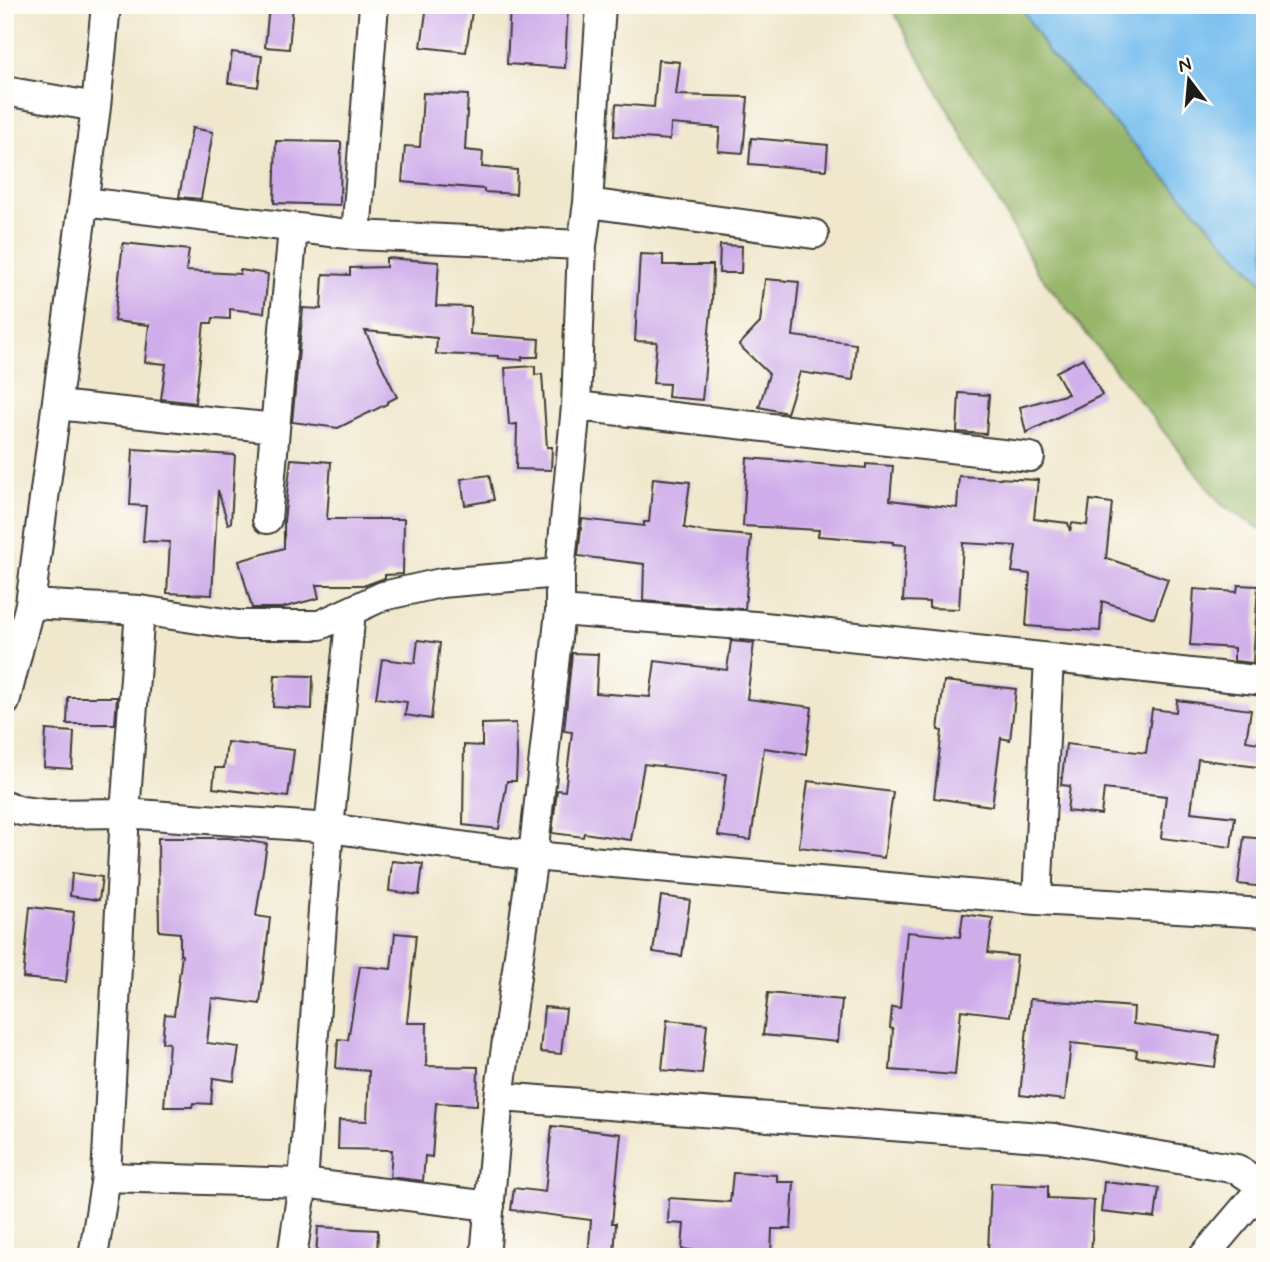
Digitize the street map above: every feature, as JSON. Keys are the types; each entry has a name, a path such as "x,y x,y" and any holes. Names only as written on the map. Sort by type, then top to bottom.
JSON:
{"street":[{"path":"5,702 30,604 84,202 106,5"},
{"path":"356,235 374,5"},
{"path":"485,1257 499,1097 533,856 560,611 560,573 576,406 582,245 588,203 601,5"},
{"path":"5,90 96,107"},
{"path":"84,202 356,235 582,245"},
{"path":"588,203 814,234"},
{"path":"267,520 293,228"},
{"path":"57,405 275,428"},
{"path":"576,406 1030,457"},
{"path":"30,604 140,610 238,625 289,627 320,625 383,596 441,583 560,573"},
{"path":"93,1257 106,1177 125,813 140,610"},
{"path":"560,611 755,626 1265,681"},
{"path":"292,1257 303,1183 329,828 351,612"},
{"path":"1037,900 1049,658"},
{"path":"5,805 21,811 47,814 125,813 329,828 533,856 1037,900 1265,913"},
{"path":"499,1097 1054,1138 1237,1168 1264,1186 1203,1257"},
{"path":"106,1177 303,1183 490,1206"}],"green space":[{"path":"890,5 1020,5 1048,52 1265,285 1265,532 1221,504 1037,271"}],"water":[{"path":"1020,5 1265,5 1265,285 1048,52"}],"building":[{"path":"269,5 293,5 289,49 265,47"},
{"path":"427,5 473,5 466,52 421,47"},
{"path":"510,5 568,5 565,68 507,64"},
{"path":"232,52 262,56 258,87 228,83"},
{"path":"658,60 680,62 676,95 748,97 743,153 718,151 720,128 671,124 670,140 614,136 616,104 654,107"},
{"path":"423,93 468,95 465,150 483,152 482,167 517,170 516,194 402,182 405,146 420,147"},
{"path":"192,128 213,132 201,199 179,197"},
{"path":"751,138 828,145 826,170 749,164"},
{"path":"276,141 341,142 340,205 274,203"},
{"path":"123,243 189,250 186,271 240,274 240,270 268,274 264,313 230,309 230,319 213,318 212,323 204,323 195,403 161,399 166,364 145,362 149,325 114,321"},
{"path":"720,245 742,246 741,273 719,273"},
{"path":"640,254 663,255 663,265 713,265 702,400 668,397 669,384 653,383 657,342 635,341"},
{"path":"386,258 439,262 436,306 471,307 470,334 539,339 538,357 522,357 522,360 498,356 436,354 437,338 365,331 397,397 338,428 292,422 303,308 321,309 323,274 350,275 350,268 386,267"},
{"path":"765,279 799,282 793,336 856,344 853,380 800,372 787,413 759,407 769,374 739,345 760,323"},
{"path":"1083,358 1102,395 1026,433 1020,407 1068,394 1056,372"},
{"path":"535,366 535,375 542,374 547,447 552,447 551,470 516,469 517,424 509,425 505,368"},
{"path":"959,393 989,395 986,434 957,432"},
{"path":"133,449 235,455 231,523 228,524 218,490 212,595 167,593 170,542 143,541 146,506 130,505"},
{"path":"747,458 866,468 866,464 893,466 890,500 957,508 959,476 1038,480 1034,519 1068,523 1070,531 1072,523 1087,525 1090,500 1112,503 1106,558 1168,579 1154,618 1102,601 1100,631 1026,626 1030,574 1012,572 1016,546 963,543 959,609 929,608 929,602 903,601 906,545 818,536 819,530 743,526"},
{"path":"291,459 331,462 327,519 404,519 403,574 385,575 385,578 366,585 316,585 319,598 282,608 252,608 239,561 284,548 284,521"},
{"path":"489,475 494,500 465,505 461,479"},
{"path":"653,478 690,482 684,528 751,536 745,609 643,601 644,564 578,556 582,519 644,526 644,522 649,522"},
{"path":"1238,585 1258,586 1253,663 1234,661 1234,648 1190,645 1194,589 1237,592"},
{"path":"418,640 440,643 431,719 405,715 407,702 376,698 382,659 415,663"},
{"path":"731,641 754,643 747,699 812,707 806,754 764,748 751,840 718,836 726,774 644,764 631,840 584,833 583,837 552,833 557,790 565,791 572,732 564,731 572,653 598,654 596,693 650,697 655,661 727,670"},
{"path":"275,675 313,676 312,709 273,707"},
{"path":"944,681 1016,689 1010,740 1001,738 992,806 934,798 942,731 938,730"},
{"path":"68,697 117,697 115,724 67,724"},
{"path":"1177,700 1251,710 1246,741 1265,744 1265,768 1198,759 1191,812 1235,817 1231,847 1161,838 1166,796 1104,789 1101,815 1067,811 1070,786 1061,785 1066,744 1146,753 1152,709 1176,712"},
{"path":"516,723 516,781 507,781 499,829 463,825 464,745 482,746 482,724"},
{"path":"46,730 74,732 72,769 44,767"},
{"path":"227,742 294,750 288,797 213,788 215,768 224,768"},
{"path":"808,781 893,792 884,858 799,847"},
{"path":"1244,837 1265,839 1265,887 1238,884"},
{"path":"158,838 229,838 267,844 256,916 270,918 260,1004 212,998 207,1043 239,1047 234,1081 213,1078 211,1104 193,1103 192,1107 164,1107 169,1043 162,1042 165,1014 174,1015 182,955 180,933 159,931"},
{"path":"392,861 423,864 419,895 389,891"},
{"path":"72,873 102,877 99,900 70,896"},
{"path":"661,896 690,900 682,956 653,952"},
{"path":"30,907 74,912 66,982 23,978"},
{"path":"963,914 993,918 988,953 1017,956 1010,1016 961,1010 955,1075 890,1070 892,1007 900,1008 907,932 960,937"},
{"path":"395,933 416,935 407,1023 427,1023 426,1066 478,1067 477,1105 436,1103 432,1157 425,1156 423,1181 390,1177 392,1150 338,1149 339,1120 367,1121 369,1071 336,1068 338,1039 348,1040 360,966 391,969"},
{"path":"768,993 842,1000 838,1042 763,1035"},
{"path":"1030,999 1134,1007 1133,1024 1219,1035 1215,1067 1136,1057 1137,1050 1071,1043 1065,1100 1020,1095"},
{"path":"544,1007 566,1009 561,1054 540,1052"},
{"path":"667,1020 707,1024 702,1074 662,1070"},
{"path":"552,1126 621,1134 612,1223 616,1223 614,1257 588,1257 591,1220 511,1210 514,1188 545,1192"},
{"path":"733,1173 777,1175 777,1182 794,1182 791,1229 772,1229 771,1257 682,1249 684,1224 668,1223 669,1198 730,1202"},
{"path":"1104,1182 1159,1188 1155,1218 1101,1212"},
{"path":"991,1183 1048,1186 1048,1198 1094,1200 1091,1257 988,1252"},
{"path":"318,1227 378,1230 377,1257 316,1257"}]}
